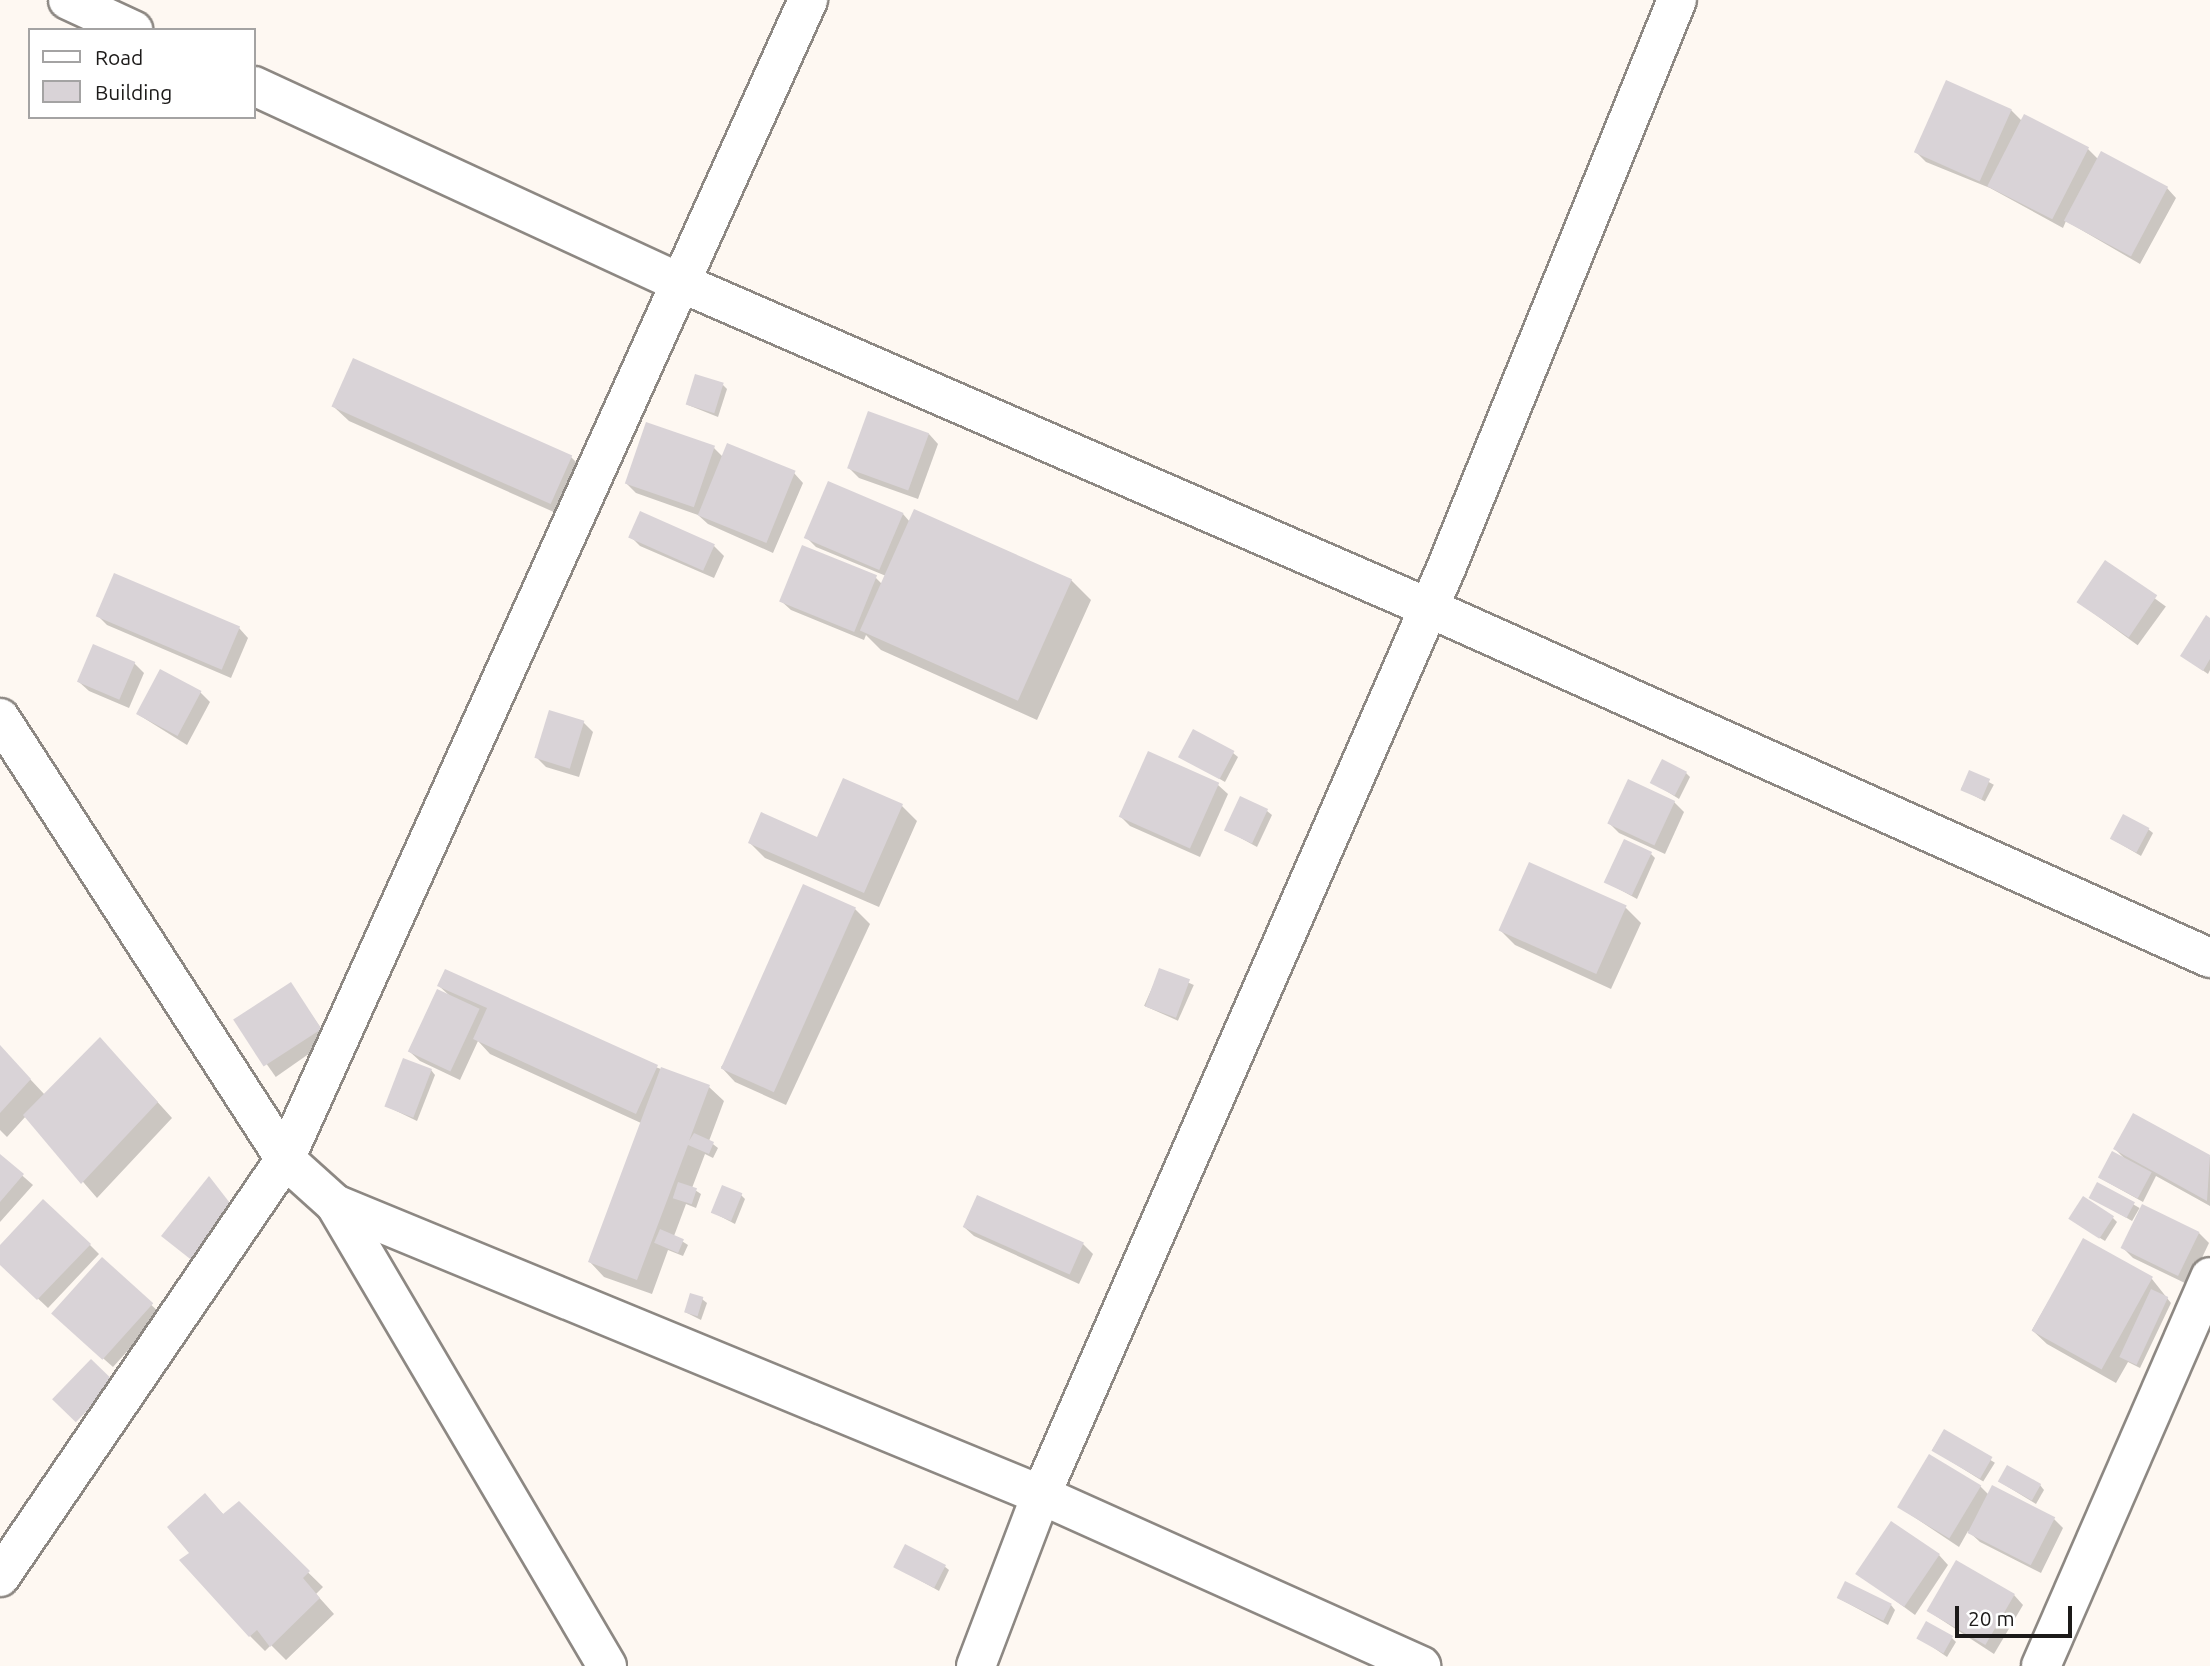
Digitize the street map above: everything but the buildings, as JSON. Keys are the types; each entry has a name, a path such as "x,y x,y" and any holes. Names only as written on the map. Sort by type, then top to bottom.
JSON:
{"street":[{"path":"68,0 129,28"},
{"path":"0,1577 285,1159 808,0"},
{"path":"976,1666 1041,1495 1429,608 1677,0"},
{"path":"256,87 679,282 1429,608 2210,958"},
{"path":"0,718 285,1159 335,1204 607,1666"},
{"path":"335,1204 1041,1495 1421,1666"},
{"path":"2041,1666 2210,1277"}]}
